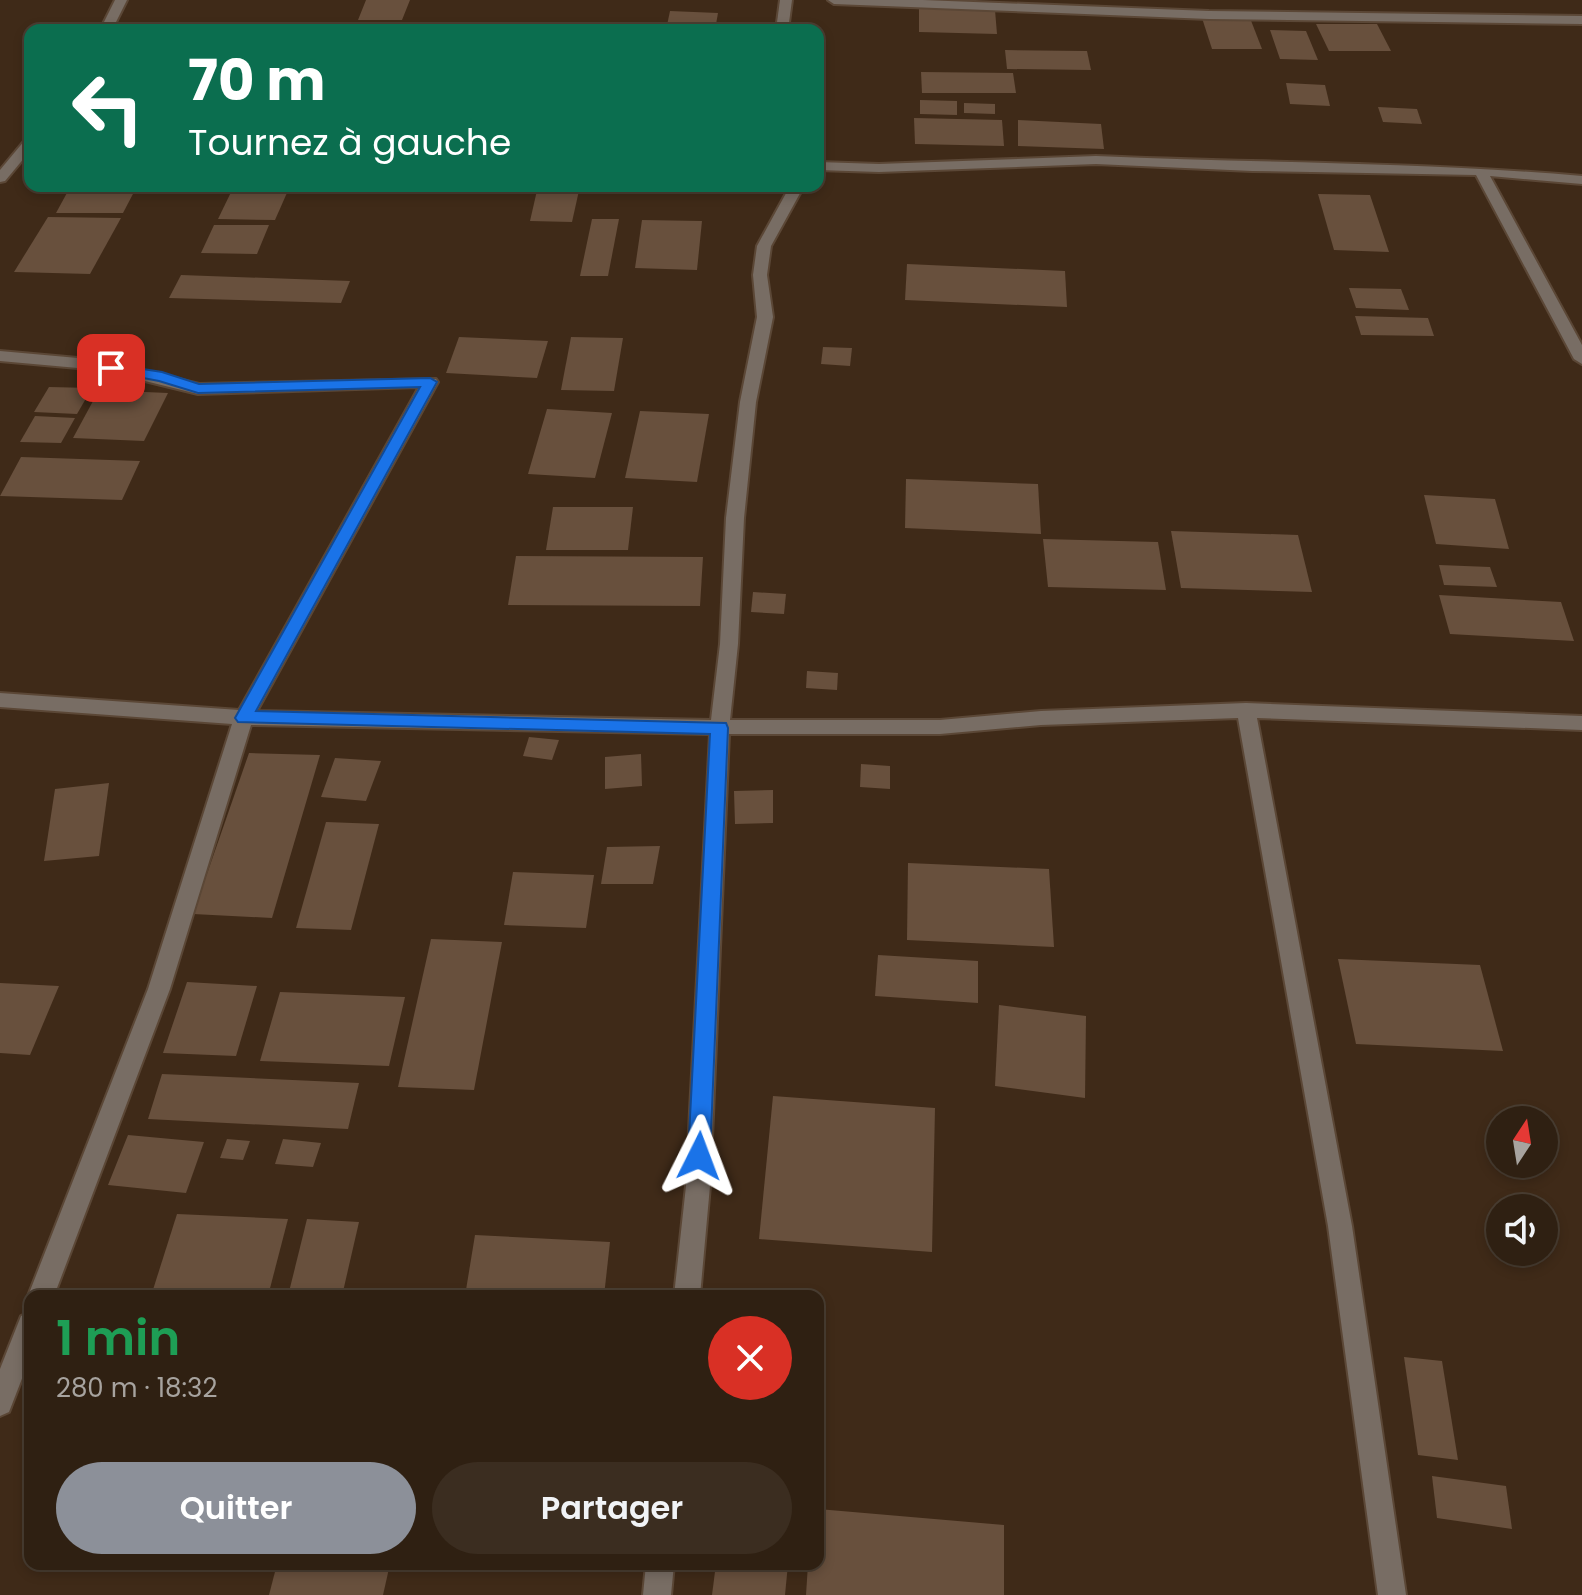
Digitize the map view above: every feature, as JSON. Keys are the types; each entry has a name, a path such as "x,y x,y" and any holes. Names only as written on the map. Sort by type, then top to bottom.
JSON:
{"street":[{"path":"109,24 121,0"},
{"path":"783,24 786,0"},
{"path":"834,0 1120,6 1445,19 1582,20"},
{"path":"1438,0 1445,19"},
{"path":"0,178 24,150"},
{"path":"824,166 879,168 1096,160 1252,167 1481,171 1582,180"},
{"path":"1481,171 1582,359"},
{"path":"688,1290 698,1186 720,728 729,644 738,489 748,402 765,317 760,275 764,246 794,192"},
{"path":"0,356 34,357 111,368 162,377 198,389 430,382 244,718 159,989 43,1290"},
{"path":"0,700 244,718 720,728 940,727 1041,718 1246,710 1582,723"},
{"path":"1246,710 1340,1226 1392,1595"},
{"path":"0,1403 24,1341"},
{"path":"657,1595 659,1570"}],"building":[{"path":"366,0 410,0 402,20 358,20"},
{"path":"919,8 995,10 997,34 919,32"},
{"path":"670,11 718,13 716,24 667,24"},
{"path":"1202,18 1250,18 1262,49 1212,49"},
{"path":"312,23 392,24 311,24"},
{"path":"1316,24 1377,24 1391,51 1329,51"},
{"path":"1270,30 1306,31 1318,60 1280,59"},
{"path":"1005,50 1087,51 1091,70 1007,69"},
{"path":"921,72 1013,73 1016,93 922,93"},
{"path":"1286,83 1325,85 1330,106 1290,104"},
{"path":"920,100 957,101 957,115 920,114"},
{"path":"964,103 995,104 995,114 964,113"},
{"path":"1378,107 1417,109 1422,124 1383,122"},
{"path":"914,118 1002,120 1004,146 915,144"},
{"path":"1018,120 1101,124 1104,149 1018,146"},
{"path":"67,192 134,192 123,213 56,213"},
{"path":"231,192 287,192 275,220 218,219"},
{"path":"537,192 579,192 572,222 530,221"},
{"path":"1318,194 1370,195 1389,252 1334,250"},
{"path":"48,217 121,218 90,274 14,272"},
{"path":"592,219 619,219 608,276 580,276"},
{"path":"642,220 702,221 697,270 635,268"},
{"path":"214,225 269,225 257,254 201,253"},
{"path":"907,264 1065,271 1067,307 905,300"},
{"path":"181,275 350,281 341,303 169,298"},
{"path":"1349,288 1401,289 1409,310 1356,308"},
{"path":"1355,316 1428,318 1434,336 1361,335"},
{"path":"459,337 548,341 537,378 446,373"},
{"path":"571,337 623,338 614,391 561,390"},
{"path":"823,347 852,348 850,366 821,364"},
{"path":"49,387 92,388 77,414 34,412"},
{"path":"99,390 168,393 144,441 73,438"},
{"path":"547,409 612,413 595,478 528,474"},
{"path":"640,411 709,414 697,482 625,478"},
{"path":"35,416 75,418 61,443 20,442"},
{"path":"21,457 140,461 122,500 0,496"},
{"path":"906,479 1038,484 1041,534 905,528"},
{"path":"1424,495 1495,499 1509,549 1436,544"},
{"path":"553,507 633,507 628,550 546,550"},
{"path":"1171,531 1298,535 1312,592 1181,588"},
{"path":"1043,539 1158,542 1166,590 1048,587"},
{"path":"516,556 703,557 700,606 508,605"},
{"path":"1439,565 1490,567 1497,587 1444,585"},
{"path":"753,592 786,594 784,614 751,612"},
{"path":"1439,595 1561,602 1574,641 1450,634"},
{"path":"807,671 838,673 837,690 806,688"},
{"path":"529,737 559,740 552,760 523,756"},
{"path":"249,753 320,755 272,918 193,914"},
{"path":"641,754 642,786 605,789 605,757"},
{"path":"335,758 381,761 366,801 321,797"},
{"path":"861,764 890,766 890,789 860,787"},
{"path":"109,783 99,856 44,861 55,789"},
{"path":"773,790 773,823 735,824 734,791"},
{"path":"326,822 379,824 351,930 296,928"},
{"path":"660,846 653,884 601,884 607,847"},
{"path":"908,863 1049,869 1054,947 907,940"},
{"path":"513,872 594,875 586,928 504,925"},
{"path":"431,939 502,942 474,1090 398,1087"},
{"path":"878,955 978,961 978,1003 875,996"},
{"path":"1338,959 1480,965 1503,1051 1356,1044"},
{"path":"187,982 257,986 236,1056 163,1053"},
{"path":"0,983 59,986 30,1055 0,1053"},
{"path":"280,992 405,997 389,1066 260,1061"},
{"path":"999,1005 1086,1016 1085,1098 995,1086"},
{"path":"162,1074 359,1083 348,1129 148,1119"},
{"path":"773,1096 935,1108 932,1252 759,1239"},
{"path":"128,1135 204,1142 186,1193 108,1185"},
{"path":"227,1139 250,1141 243,1160 220,1158"},
{"path":"283,1139 321,1143 313,1167 275,1164"},
{"path":"177,1214 288,1219 270,1290 153,1290"},
{"path":"307,1219 359,1222 343,1290 289,1290"},
{"path":"475,1235 610,1242 605,1290 466,1290"},
{"path":"1404,1357 1442,1361 1458,1460 1418,1455"},
{"path":"1432,1476 1506,1486 1512,1529 1437,1518"},
{"path":"824,1510 1004,1525 1004,1595 806,1595 808,1570 824,1570"},
{"path":"275,1570 389,1570 383,1595 269,1595"},
{"path":"715,1570 787,1570 785,1595 712,1595"}],"route":[{"path":"111,368 162,377 198,389 430,382 244,718 720,728 699,1156"}]}
